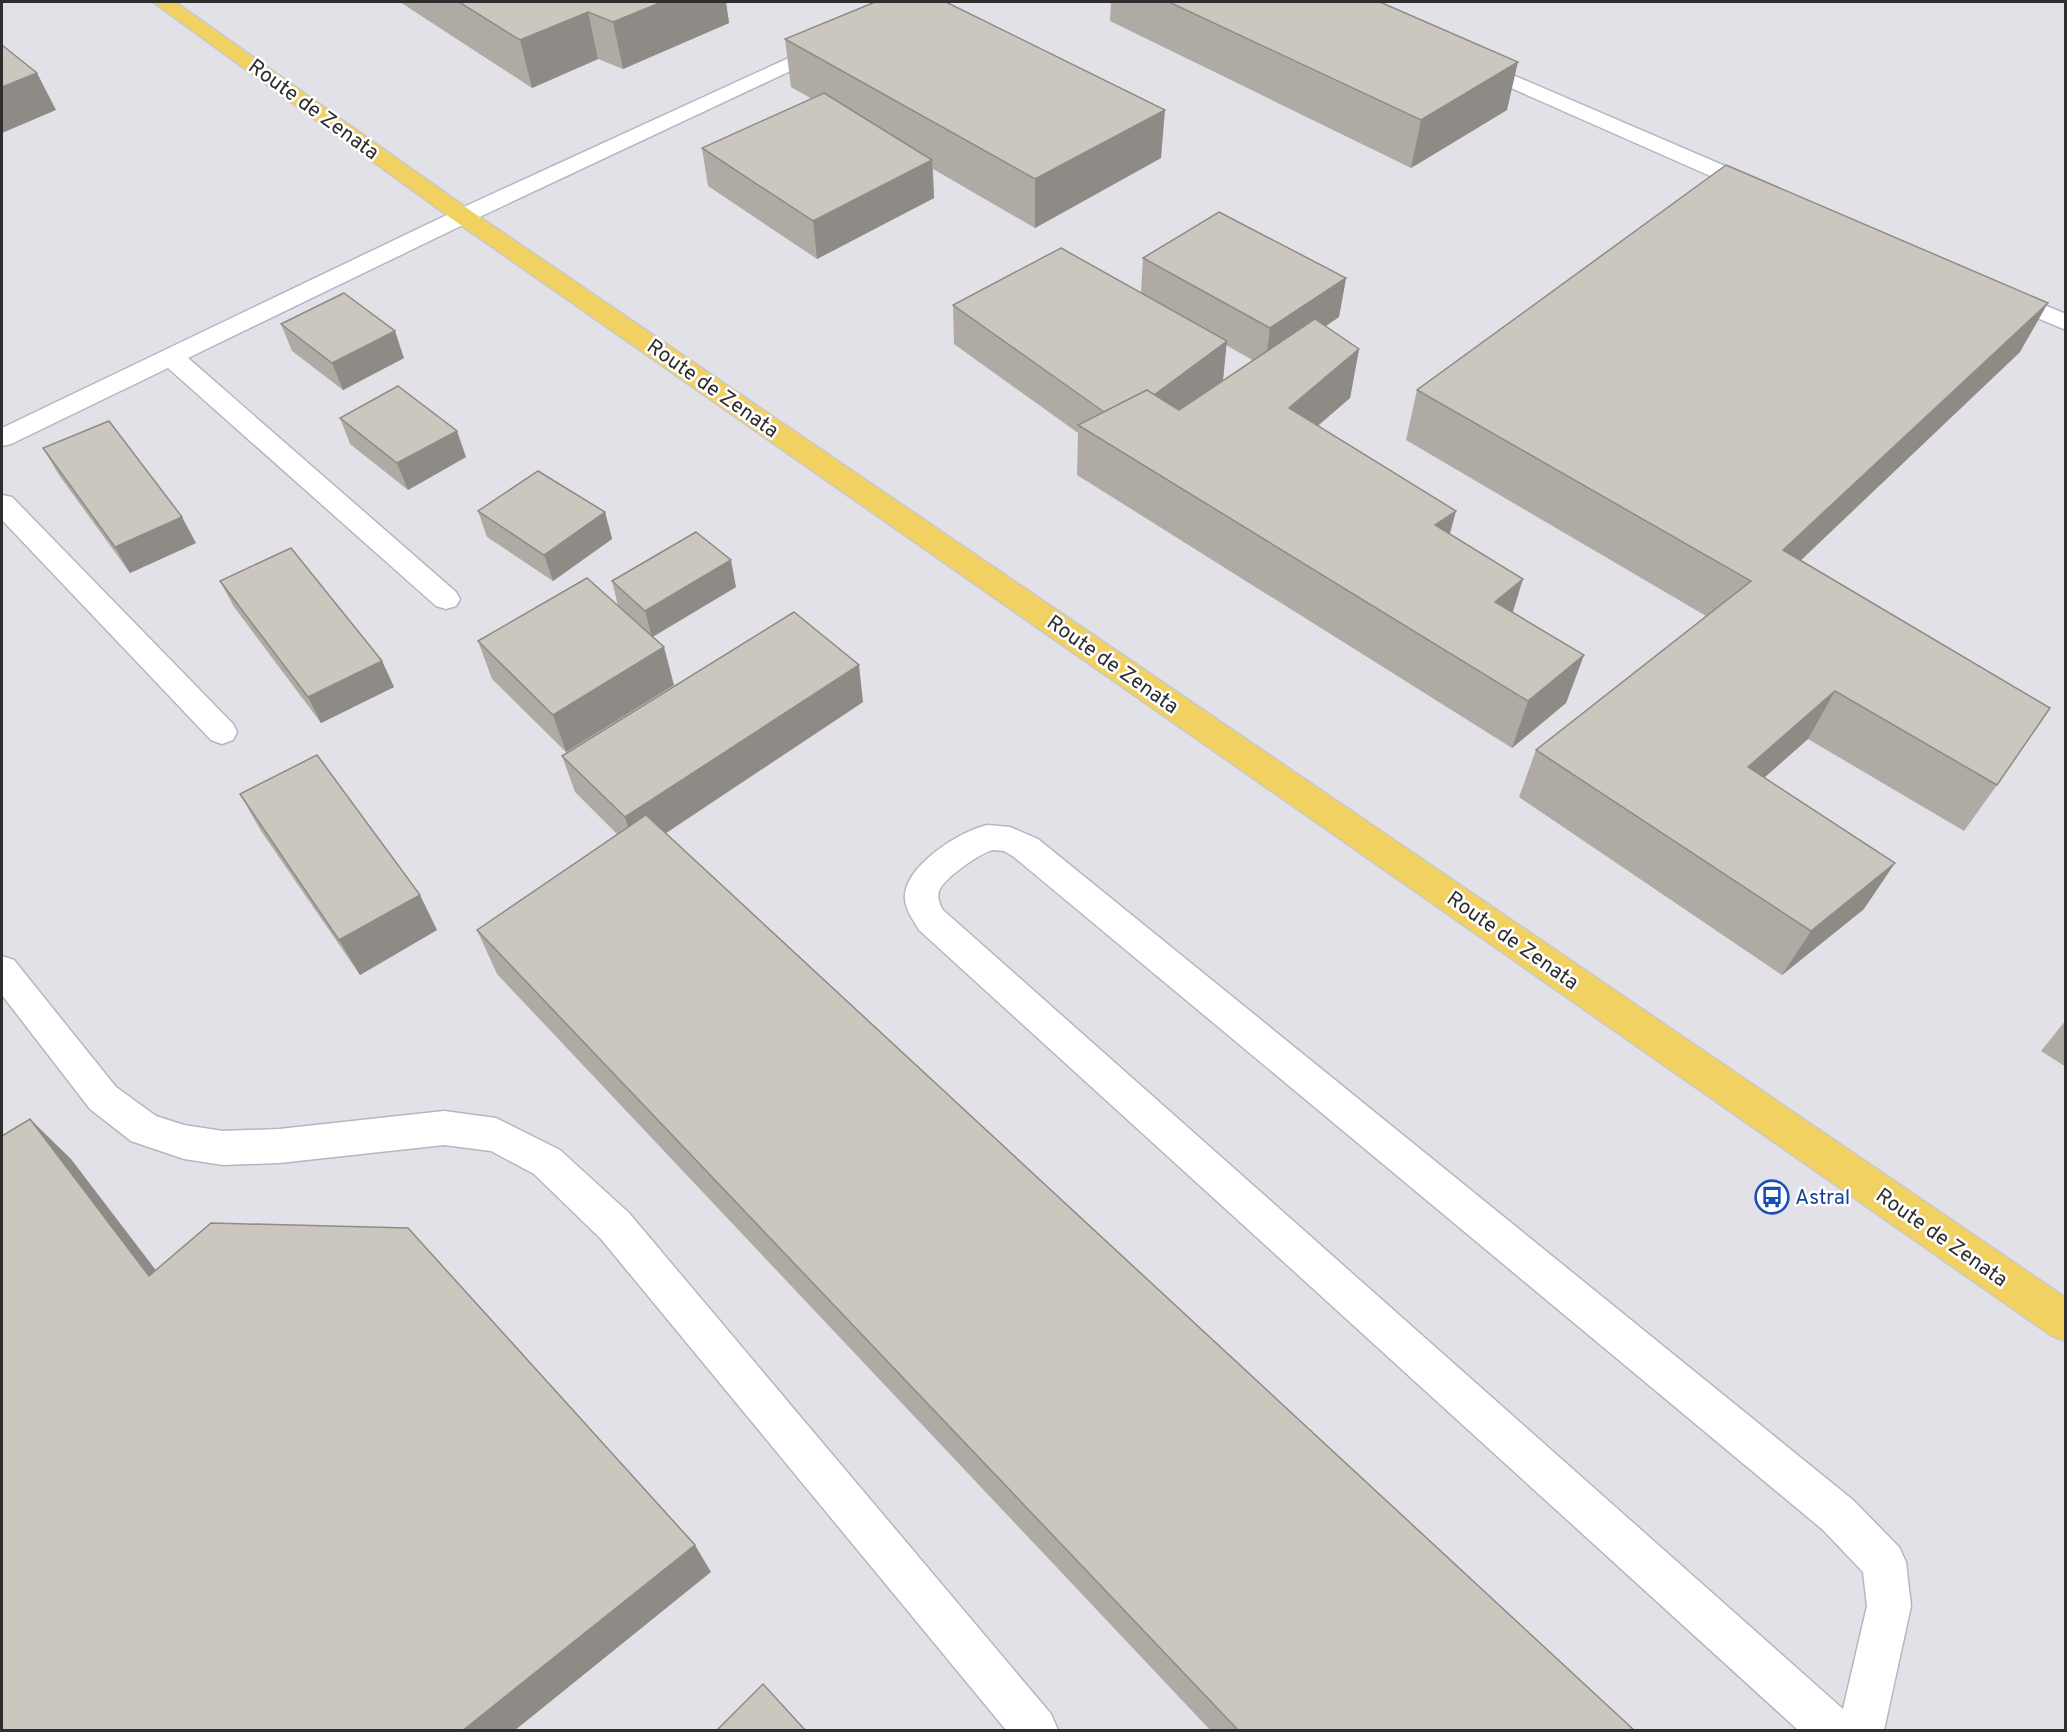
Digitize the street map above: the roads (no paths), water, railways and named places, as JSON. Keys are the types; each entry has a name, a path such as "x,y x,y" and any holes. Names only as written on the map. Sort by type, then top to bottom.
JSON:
{"main road":[{"name":"Route de Zenata","path":"163,2 464,216 2066,1322"}],"lane":[{"path":"2,438 464,216 851,35"},
{"path":"1451,54 1780,198"},
{"path":"1978,284 2066,322"},
{"path":"171,357 446,599"},
{"path":"2,504 222,732"},
{"path":"1832,1731 931,920 923,909 921,896 925,883 935,871 980,839 1013,840 1026,848 1838,1515 1884,1562 1889,1606 1861,1731"},
{"path":"2,970 103,1098 144,1129 184,1142 224,1148 279,1146 444,1128 496,1135 547,1162 615,1226 1035,1731"}],"place":[{"name":"Astral","path":"1772,1197"}]}
